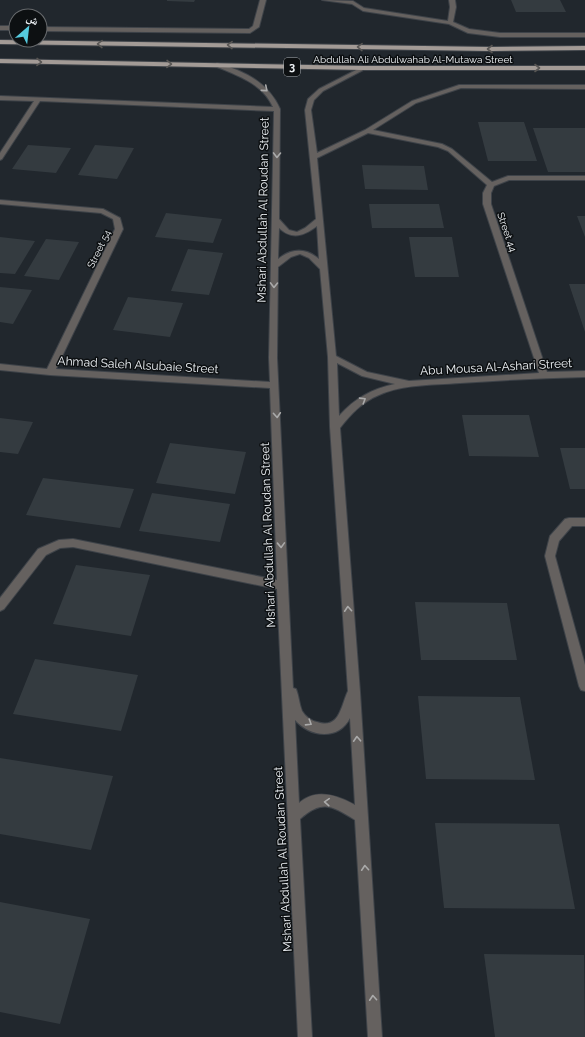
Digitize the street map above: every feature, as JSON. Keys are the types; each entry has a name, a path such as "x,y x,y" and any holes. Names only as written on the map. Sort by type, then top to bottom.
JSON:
{"main road":[{"name":"Abdullah Ali Abdulwahab Al-Mutawa Street","path":"0,42 491,49 585,48"},
{"name":"Abdullah Ali Abdulwahab Al-Mutawa Street","path":"0,62 364,68 585,68"}],"street":[{"path":"48,29 250,31 256,27 263,0"},
{"path":"325,0 353,1 363,9 450,23 468,31 500,35 585,35"},
{"path":"450,23 453,7 452,0"},
{"name":"Mshari Abdullah Al Roudan Street","path":"218,65 248,78 268,91 278,109 273,358 282,586 305,1037"},
{"path":"364,68 332,84 311,99 308,110 320,218 332,357 335,426 354,692 375,1037"},
{"path":"314,157 367,131 414,102 461,86 585,87"},
{"path":"0,98 278,109"},
{"path":"0,158 39,99"},
{"path":"367,131 440,145 450,150 491,185 508,178 585,178"},
{"name":"Street 44","path":"491,185 488,193 487,204 544,375"},
{"name":"Street 54","path":"0,202 103,211 116,218 119,229 50,372"},
{"path":"275,219 282,228 293,234 299,235 306,232 320,218"},
{"path":"275,266 284,256 295,252 314,256 324,268"},
{"name":"Abu Mousa Al-Ashari Street","path":"332,357 365,374 408,384"},
{"name":"Ahmad Saleh Alsubaie Street","path":"0,367 50,372 275,385"},
{"name":"Abu Mousa Al-Ashari Street","path":"335,426 363,399 380,392 408,384 544,375 585,374"},
{"path":"585,522 570,522 554,540 550,556 585,686"},
{"path":"0,606 42,552 59,544 73,543 282,586"},
{"path":"287,678 299,716 311,726 328,730 337,726 343,720 354,692"},
{"path":"294,816 309,803 327,800 342,805 361,816"}],"building":[{"path":"167,0 195,0 194,2"},
{"path":"511,0 560,0 566,12 516,12"},
{"path":"478,122 524,122 537,161 488,161"},
{"path":"533,128 585,128 585,172 548,172"},
{"path":"28,145 71,148 56,173 12,169"},
{"path":"95,145 134,148 117,179 78,175"},
{"path":"362,165 424,166 428,190 365,189"},
{"path":"369,204 439,204 444,228 372,228"},
{"path":"166,213 222,219 213,243 155,237"},
{"path":"577,216 585,216 585,237"},
{"path":"0,237 35,241 15,274 0,273"},
{"path":"409,237 452,237 459,277 415,277"},
{"path":"46,239 79,242 59,280 24,276"},
{"path":"188,249 223,253 209,295 171,291"},
{"path":"569,284 585,284 585,332"},
{"path":"0,287 32,290 13,324 0,322"},
{"path":"128,297 183,303 170,337 113,330"},
{"path":"462,415 529,415 539,457 469,456"},
{"path":"0,418 33,422 18,454 0,452"},
{"path":"170,443 246,452 235,494 156,483"},
{"path":"560,448 585,448 585,489 570,489"},
{"path":"43,478 134,489 120,528 26,515"},
{"path":"152,493 230,504 220,542 139,531"},
{"path":"76,565 150,575 131,636 53,624"},
{"path":"415,602 507,603 517,660 421,660"},
{"path":"35,659 138,675 121,731 13,714"},
{"path":"418,696 520,697 535,780 426,779"},
{"path":"0,758 113,776 91,850 0,834"},
{"path":"435,823 559,824 575,909 444,908"},
{"path":"0,902 90,919 60,1024 0,1012"},
{"path":"484,954 584,955 585,1037 495,1037"}]}
